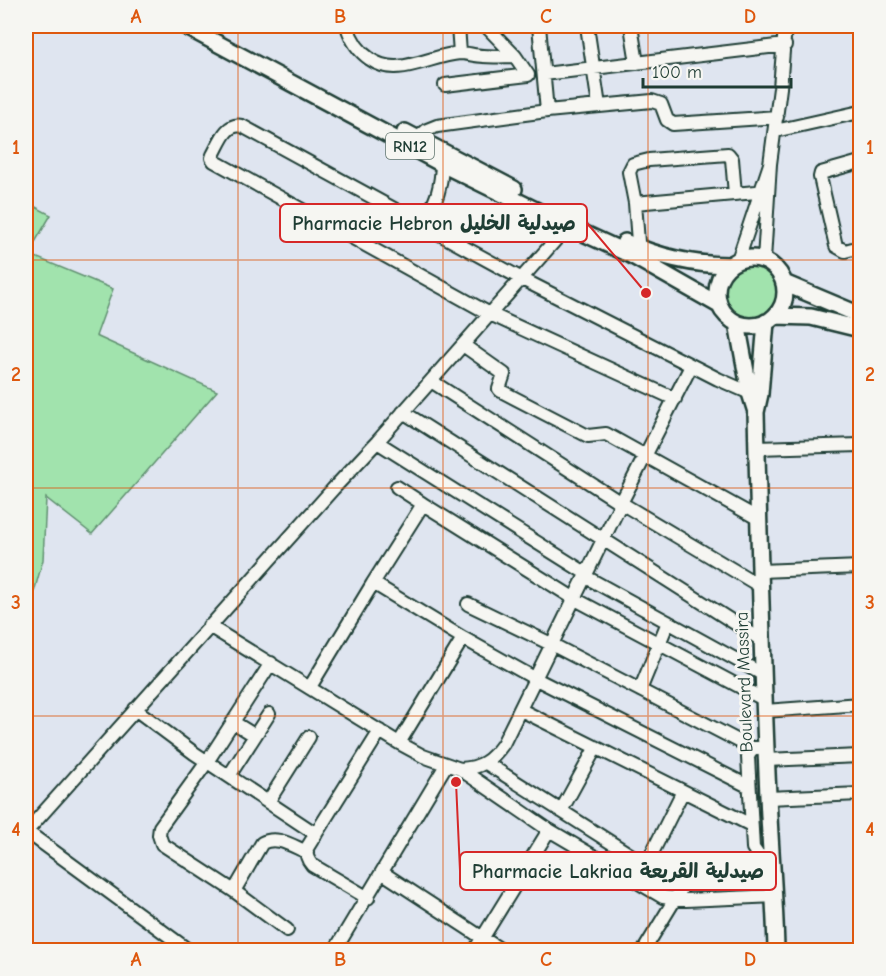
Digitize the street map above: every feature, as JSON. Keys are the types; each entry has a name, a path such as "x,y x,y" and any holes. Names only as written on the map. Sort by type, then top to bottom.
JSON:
{"main road":[{"name":"RN12","path":"185,26 571,223"},
{"name":"RN12","path":"206,26 413,143 442,164 639,253 719,305 726,316 737,323"},
{"name":"RN12","path":"639,253 703,265 734,262 751,257 764,260"},
{"path":"755,393 770,319 784,300 784,283 780,273 764,260"},
{"path":"719,305 717,297 719,279 734,262"},
{"path":"784,283 861,315"},
{"path":"737,323 757,325 770,319 811,316 861,328"},
{"name":"Boulevard Massira","path":"737,323 755,393 765,705 762,752 774,878 776,951"}],"street":[{"path":"347,26 357,48 374,62 387,67 400,67 459,53 491,57 515,56"},
{"path":"458,26 459,53"},
{"path":"445,85 528,75 515,56 486,26"},
{"path":"539,26 547,111"},
{"path":"587,26 599,106"},
{"path":"632,26 637,63"},
{"path":"734,262 764,192 777,117 785,26"},
{"path":"543,74 785,45"},
{"path":"413,143 427,130 437,126 599,106 656,102 661,104 667,120 674,124 777,117"},
{"path":"775,131 861,112"},
{"path":"675,399 490,314 214,161 213,155 230,126 236,124 242,126 522,279 691,366 755,393"},
{"path":"639,253 635,203 629,172 633,164 680,157 722,154 731,156 735,194"},
{"path":"861,162 826,170 821,172 820,177 836,246 845,251 861,247"},
{"path":"424,225 438,195 442,164"},
{"path":"635,203 764,192"},
{"path":"764,192 764,260"},
{"path":"188,951 26,831 571,223"},
{"path":"463,345 504,374 499,388 501,390 588,436 606,434 759,519"},
{"path":"460,769 473,768 486,763 503,744 644,456 691,366"},
{"path":"431,381 621,503 760,578 861,567"},
{"path":"403,412 763,641"},
{"path":"377,442 586,575 764,675"},
{"path":"756,448 861,445"},
{"path":"397,488 575,599 765,705 861,704"},
{"path":"310,687 423,504"},
{"path":"373,583 536,679 748,786"},
{"path":"468,604 762,752"},
{"path":"640,690 668,622"},
{"path":"209,627 399,743 423,756 460,769 549,830 653,893 674,900 775,896"},
{"path":"399,743 463,638"},
{"path":"271,663 207,762 160,826 159,835 162,844 288,930"},
{"path":"135,709 207,762 316,834"},
{"path":"520,710 751,825"},
{"path":"229,776 269,714"},
{"path":"233,722 254,735"},
{"path":"368,898 312,865 307,857 307,848 381,731"},
{"path":"268,802 309,736"},
{"path":"561,811 596,747"},
{"path":"772,859 758,855 753,848 748,757 762,752 861,756"},
{"path":"486,763 646,865 671,878 686,881 774,878"},
{"path":"335,951 446,765"},
{"path":"646,865 683,791"},
{"path":"768,798 861,794"},
{"path":"475,951 549,830"},
{"path":"234,891 262,843 274,838 307,852"},
{"path":"383,873 501,951"},
{"path":"644,951 686,881"}],"green space":[{"path":"26,202 51,215 28,254 113,289 96,336 217,391 92,534 46,498 43,560 26,621"},
{"path":"745,264 755,264 765,268 773,276 777,291 773,306 765,314 755,318 745,318 735,314 727,306 723,296 723,286 727,276 735,268"}],"place":[{"name":"Pharmacie Hebron صيدلية الخليل","path":"646,293"},
{"name":"Pharmacie Lakriaa صيدلية القريعة","path":"456,782"}]}
